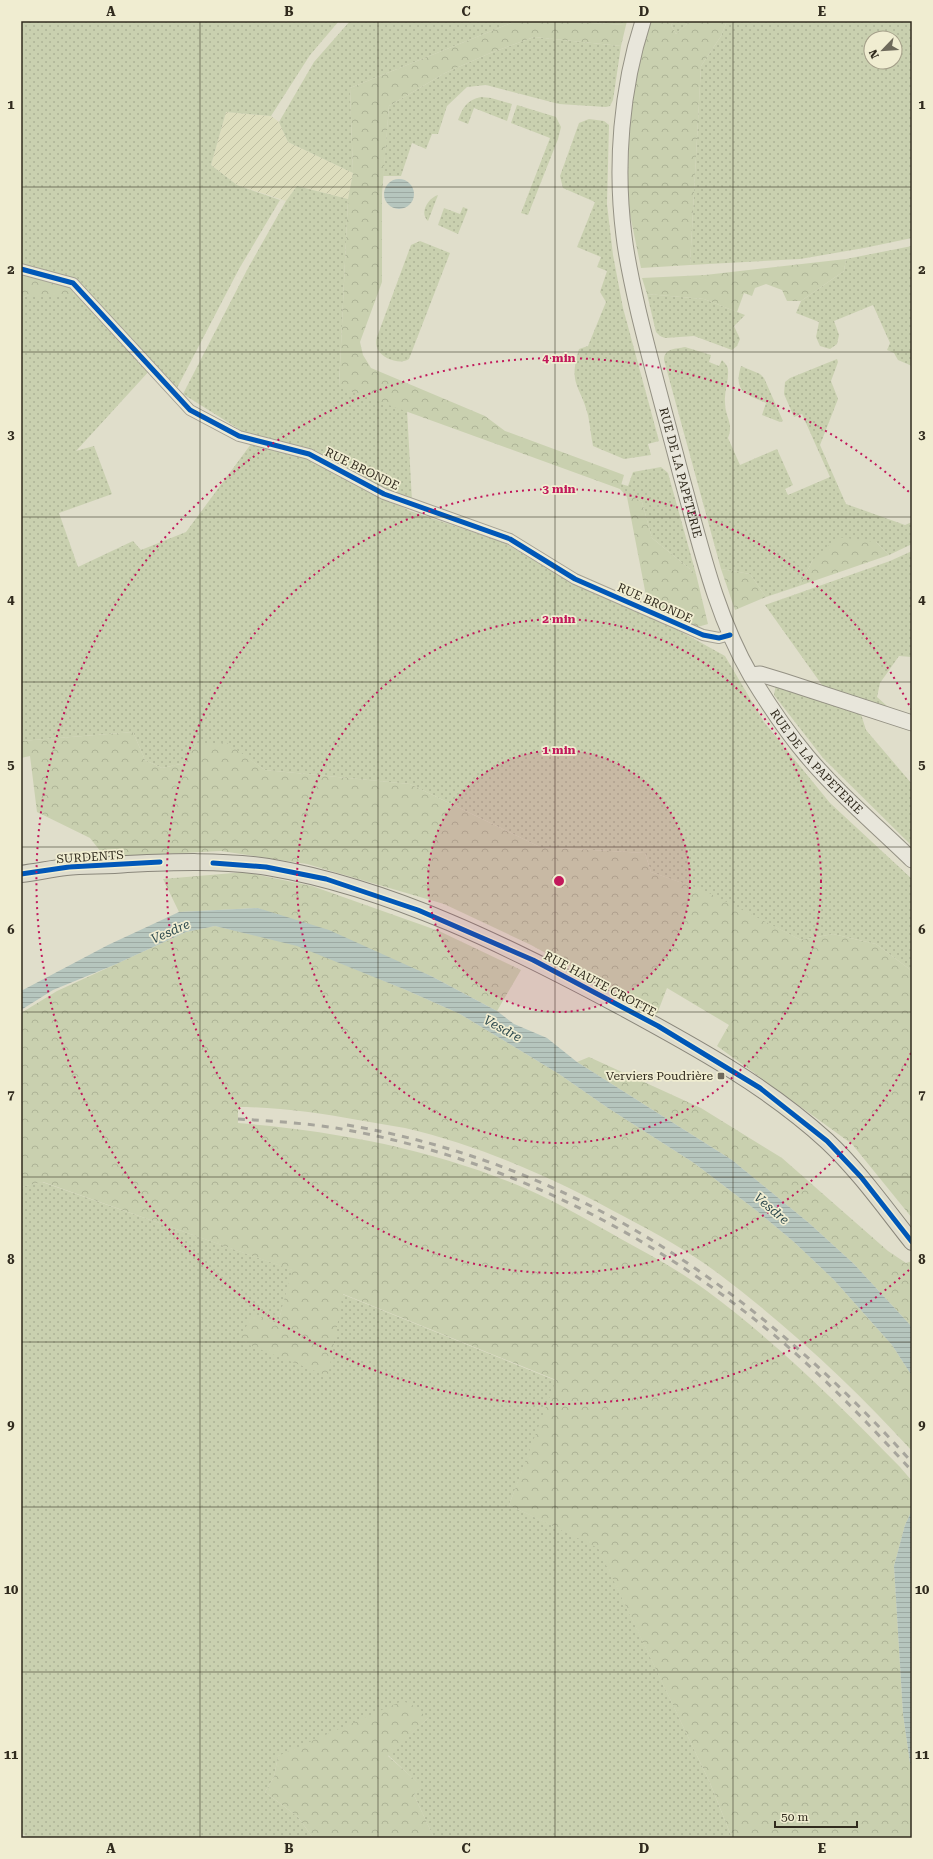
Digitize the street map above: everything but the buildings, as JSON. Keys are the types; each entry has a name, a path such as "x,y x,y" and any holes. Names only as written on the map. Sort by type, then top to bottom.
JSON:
{"main road":[{"name":"RUE DE LA PAPETERIE","path":"643,21 629,75 624,115 620,186 624,236 631,277 652,364 707,570 720,612 751,675 771,708 808,757 912,860"},
{"path":"751,675 760,674 912,724"},
{"name":"SURDENTS","path":"21,874 68,867 160,862 213,863"},
{"name":"RUE HAUTE CROTTE","path":"213,863 266,867 326,879 418,910 533,960 658,1026 760,1088 827,1141 861,1178 912,1242"}],"street":[{"name":"RUE BRONDE","path":"21,269 73,283 190,410 233,433 309,454 384,494 510,539 575,579 702,634 719,638 730,635"}],"green space":[{"path":"21,21 339,21 310,55 271,116 226,112 211,165 237,185 280,200 239,269 177,388 74,278 21,267"},
{"path":"350,21 516,21 350,88 353,173 288,142 279,122 314,62"},
{"path":"516,21 556,21 626,25 621,46 534,37 488,54 445,73 389,106 382,194 382,282 360,342 363,355 371,368 485,416 505,431 624,475 620,489 339,387 348,199 353,173 350,88"},
{"path":"556,21 627,21 626,25"},
{"path":"649,21 674,21 671,25 676,34 690,21 727,21 721,36 701,66 690,265 641,268 627,200 630,116 635,76"},
{"path":"674,21 690,21 676,34 671,25"},
{"path":"727,21 912,21 912,238 800,259 690,265 701,66 721,36"},
{"path":"534,37 621,46 613,100 610,106 559,104 486,85 467,87 447,106 438,134 432,134 426,149 412,143 401,176 383,176 389,106 445,73 488,54"},
{"path":"481,97 491,98 512,104 507,121 474,108 468,124 458,120 462,111 469,102"},
{"path":"517,105 556,117 561,127 558,139 528,215 521,213 550,138 511,123"},
{"path":"226,112 271,116 279,122 288,142 353,173 348,199 297,186 286,201 237,185 211,165"},
{"path":"589,119 604,121 609,125 607,204 613,255 623,308 659,441 648,444 651,455 624,459 593,446 588,415 575,378 576,361 579,349 588,346 606,302 600,292 607,271 597,267 601,257 577,247 595,202 563,188 560,176 579,123"},
{"path":"297,186 348,199 339,386 407,410 412,501 347,471 253,438 183,394 247,270 286,201"},
{"path":"438,195 428,221 424,214 426,206 431,199"},
{"path":"463,207 468,209 458,234 438,225 444,208 460,214"},
{"path":"420,241 450,253 409,359 406,361 392,360 380,353 376,344 377,339 411,245"},
{"path":"912,246 912,366 898,360 894,353 887,350 890,343 873,305 834,321 839,335 837,344 830,349 820,346 816,337 819,322 796,313 801,301 844,271 846,259"},
{"path":"846,259 844,271 801,301 787,301 782,290 766,284 755,288 752,296 744,293 737,312 704,299 647,294 642,278 705,275"},
{"path":"21,274 47,278 75,290 73,295 29,295 21,298"},
{"path":"75,290 151,369 76,451 94,446 112,494 59,513 78,567 133,541 141,550 186,532 251,444 311,459 410,511 503,542 559,575 669,625 725,656 764,722 830,803 912,879 912,971 876,944 833,934 801,940 699,889 651,872 645,853 540,847 410,784 265,770 226,743 185,763 162,768 145,760 133,732 21,741 21,298 29,295 73,295"},
{"path":"647,294 704,299 745,315 734,326 740,339 737,346 732,350 694,336 665,338 660,336 656,332"},
{"path":"685,347 711,355 709,362 719,366 722,360 726,365 728,374 725,407 730,424 730,433 728,438 740,465 777,449 793,485 785,489 788,495 830,477 802,414 794,417 784,394 785,382 790,378 837,359 838,362 831,381 838,399 820,445 846,504 905,525 912,522 912,544 889,555 876,542 813,560 799,586 766,597 750,574 721,569 664,360 668,351"},
{"path":"741,366 760,374 764,378 783,421 780,422 762,415 766,403 743,391 740,387 739,381"},
{"path":"661,467 668,473 696,574 652,538 642,502 635,498 627,497 620,489 621,484 628,486 633,472"},
{"path":"627,497 635,498 642,502 652,538 696,574 708,624 694,628 648,606"},
{"path":"837,537 876,542 889,555 799,586 813,560"},
{"path":"912,551 912,657 899,656 880,683 877,697 887,706 886,711 827,692 765,605 890,561"},
{"path":"721,569 750,574 766,597 735,610"},
{"path":"776,684 860,711 866,730 912,784 912,846 823,758 774,695"},
{"path":"133,732 145,760 162,768 185,763 194,745 227,743 265,770 410,784 540,847 645,853 651,872 703,890 801,940 833,934 876,944 912,971 912,1218 852,1144 717,1046 729,1025 667,988 657,1014 531,945 444,904 307,864 221,851 105,857 90,838 37,812 30,756 21,758 21,741"},
{"path":"245,872 312,886 439,931 521,970 497,1011 431,976 258,908 179,912 163,879"},
{"path":"215,926 297,945 406,990 460,1014 559,1074 608,1108 694,1163 757,1211 794,1242 834,1280 892,1345 912,1376 912,1451 867,1403 820,1358 745,1294 708,1266 685,1251 599,1203 518,1165 434,1135 405,1128 343,1117 283,1109 238,1107 238,1123 312,1131 350,1137 423,1153 494,1176 541,1195 576,1213 676,1270 733,1311 807,1375 900,1467 912,1481 912,1510 905,1525 894,1566 903,1714 912,1777 912,1838 732,1838 710,1783 598,1548 509,1505 556,1380 343,1294 328,1376 239,1341 252,1315 278,1323 292,1270 43,1182 21,1187 21,1013 57,991 186,932"},
{"path":"589,1057 701,1108 782,1158 888,1251 906,1263 912,1261 912,1327 854,1264 809,1223 732,1160 577,1062"},
{"path":"42,1182 293,1270 278,1323 327,1375 342,1294 557,1381 509,1505 598,1547 710,1783 732,1838 434,1838 414,1795 421,1786 388,1755 428,1718 278,1756 274,1777 265,1792 298,1817 313,1838 29,1838 21,1833 21,1187"},
{"path":"402,1701 411,1704 428,1718 388,1756 422,1786 414,1795 434,1838 313,1838 298,1817 265,1792 274,1777 278,1756"}],"water":[{"path":"399,179 410,183 414,194 410,205 399,209 388,205 384,194 388,183"},
{"name":"Vesdre","path":"258,908 329,930 431,976 497,1011 514,1024 547,1038 577,1062 732,1160 809,1223 854,1264 912,1327 912,1376 892,1345 834,1280 794,1242 757,1211 694,1163 608,1108 559,1074 460,1014 406,990 297,946 215,926 186,932 114,965 53,990 21,1010 21,991 108,945 179,912"},
{"path":"912,1510 912,1777 903,1714 894,1566 905,1525"}],"railway":[{"path":"238,1119 299,1123 336,1128 394,1140 452,1156 507,1176 562,1200 615,1227 666,1257 715,1290 783,1342 821,1377 912,1471"},
{"path":"347,1125 431,1144 510,1170 585,1203 656,1243 724,1289 788,1340 849,1397 908,1458"}],"cycle path":[{"path":"21,269 73,283 190,410 239,436 309,454 384,494 510,539 575,579 703,635 719,638 730,635"},
{"path":"21,874 69,867 160,862"},
{"path":"213,863 266,867 326,879 418,910 533,960 658,1026 760,1088 827,1141 861,1177 912,1242"}],"place":[{"name":"Verviers Poudrière","path":"721,1076"}]}
